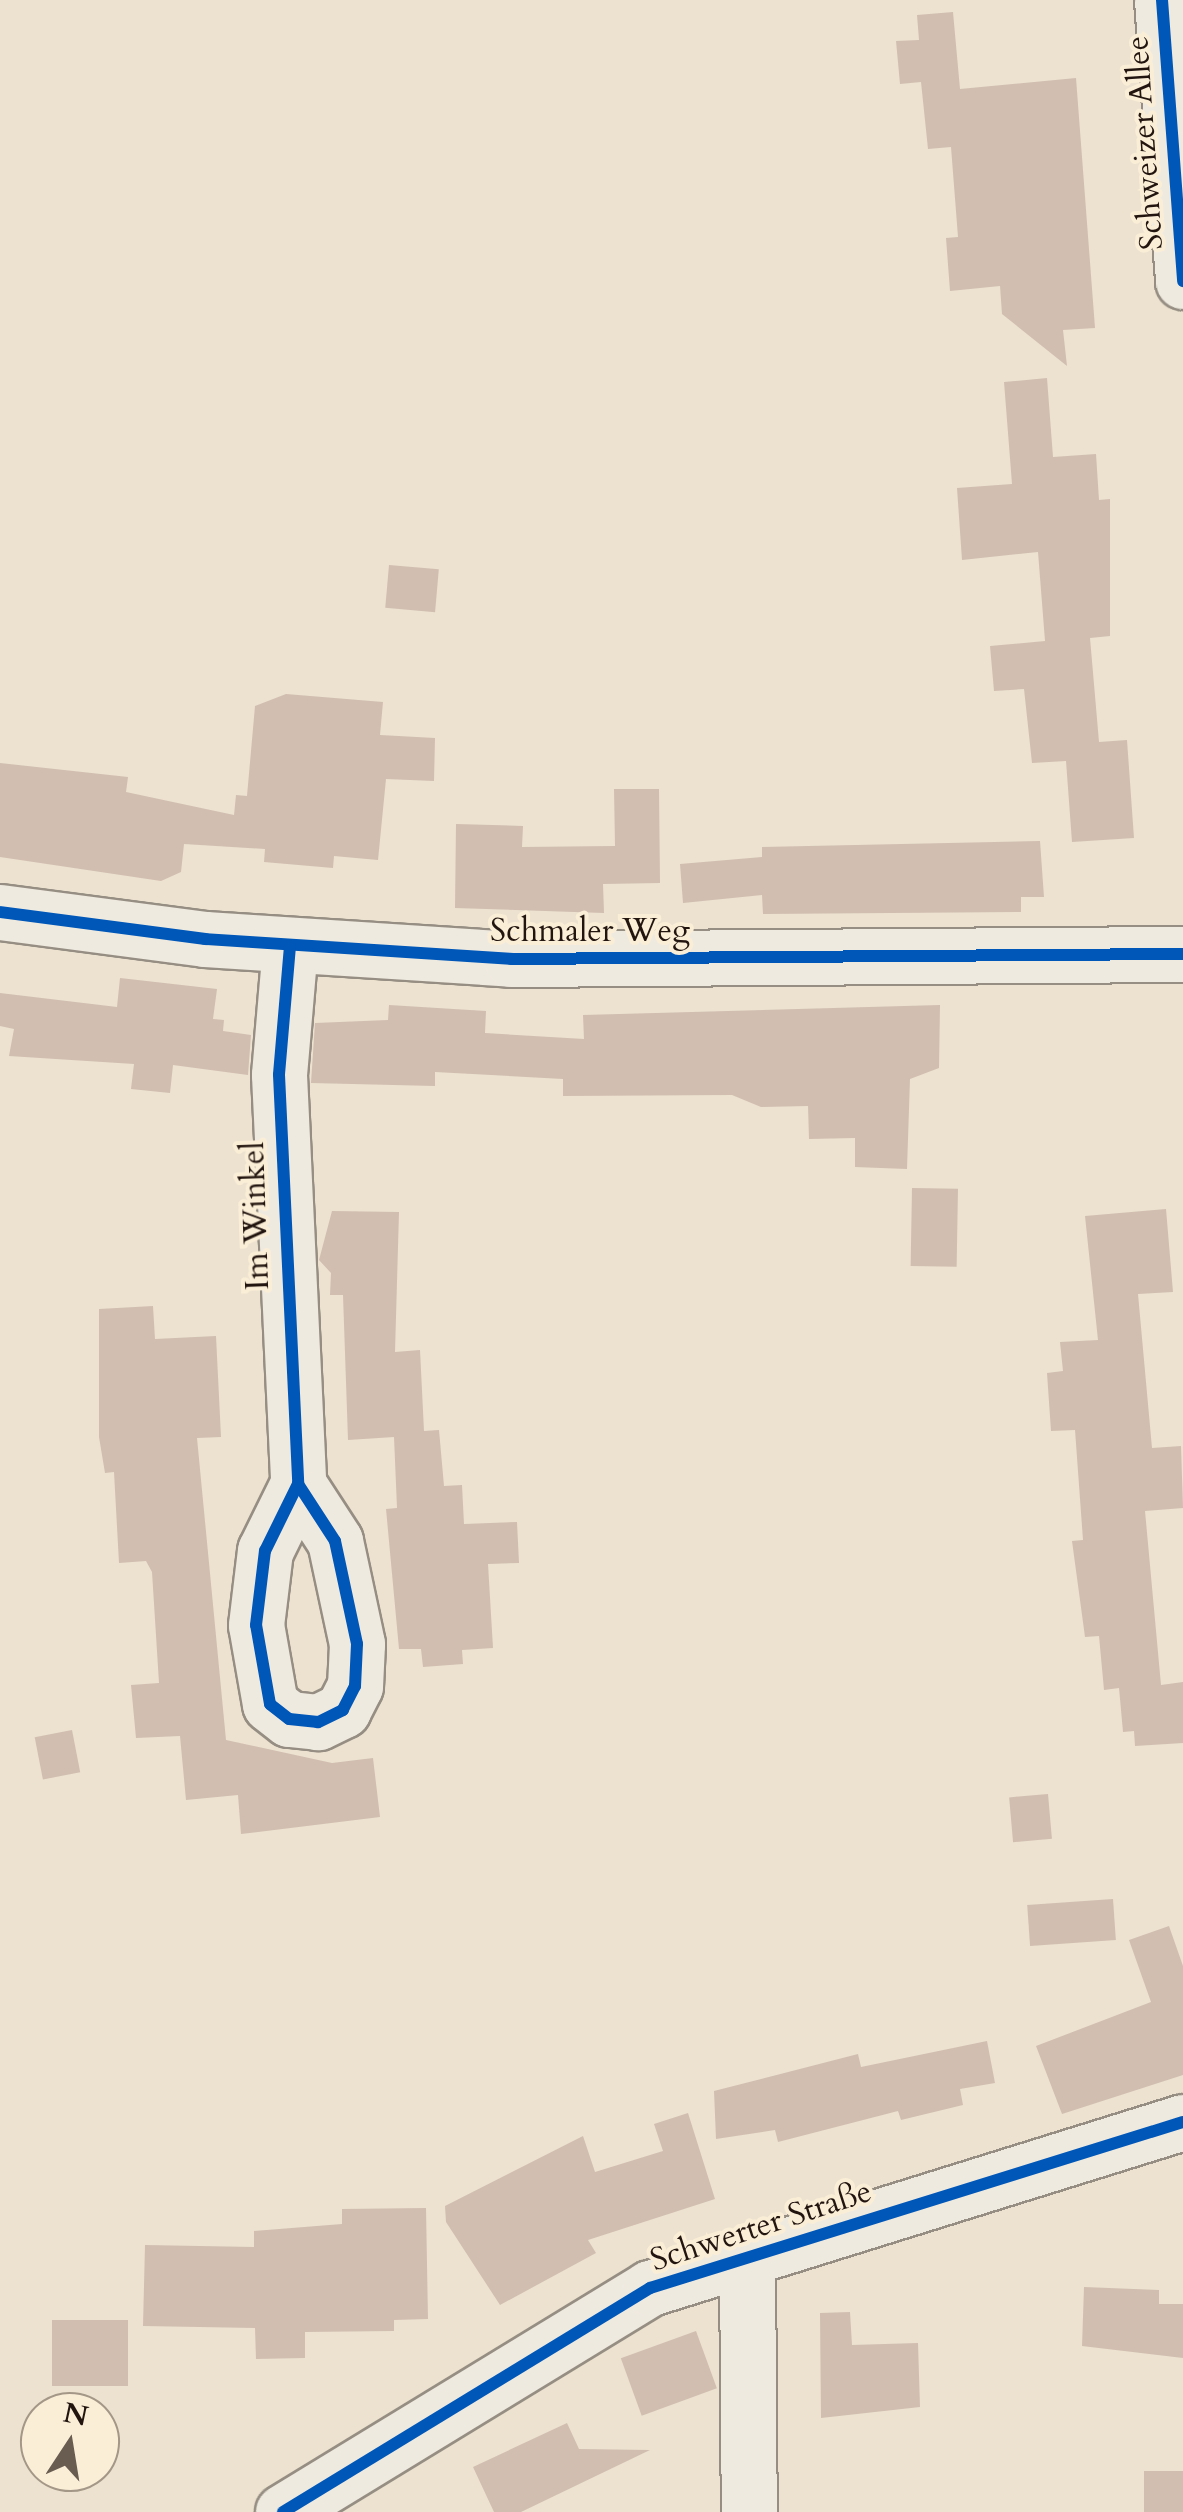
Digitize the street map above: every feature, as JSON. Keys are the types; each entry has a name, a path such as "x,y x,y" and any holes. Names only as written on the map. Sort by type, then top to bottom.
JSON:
{"street":[{"name":"Schweizer Allee","path":"1162,0 1183,281"},
{"name":"Schmaler Weg","path":"0,912 290,946 511,959 1183,954"},
{"name":"Im Winkel","path":"290,946 279,1075 298,1484"},
{"name":"Schwerter Straße","path":"282,2512 650,2288 1183,2122"},
{"path":"747,2256 749,2512"}],"building":[{"path":"953,12 960,89 1076,78 1095,328 1063,330 1067,366 1002,314 1000,286 950,291 946,238 958,237 951,147 928,149 921,82 900,84 896,41 919,40 917,15"},
{"path":"1047,378 1053,457 1096,454 1099,500 1110,499 1110,636 1090,638 1099,742 1127,740 1134,838 1072,842 1066,761 1032,763 1024,689 994,691 990,646 1045,641 1038,552 962,560 957,488 1012,484 1004,382"},
{"path":"389,565 439,569 435,612 385,608"},
{"path":"286,694 383,702 380,735 435,738 434,781 386,779 378,860 334,856 333,868 264,862 265,849 184,844 181,872 161,881 0,857 0,763 128,777 126,792 234,815 236,795 247,796 255,706"},
{"path":"614,789 659,789 660,883 603,884 604,913 455,908 456,824 523,826 522,847 615,846"},
{"path":"1040,841 1044,897 1021,897 1021,912 763,914 762,895 683,903 680,864 762,857 762,847"},
{"path":"120,978 217,989 213,1019 224,1020 223,1031 251,1035 248,1075 173,1065 170,1093 131,1089 134,1064 9,1056 14,1029 0,1026 0,993 117,1007"},
{"path":"389,1005 486,1011 485,1033 584,1039 583,1015 940,1005 939,1068 910,1079 907,1169 855,1167 855,1138 809,1139 808,1106 761,1107 732,1095 563,1096 563,1079 435,1072 435,1086 311,1083 315,1023 388,1020"},
{"path":"912,1188 958,1189 957,1267 911,1266"},
{"path":"1166,1209 1173,1292 1138,1294 1152,1448 1181,1446 1183,1508 1145,1511 1161,1685 1183,1682 1183,1743 1135,1746 1134,1731 1123,1732 1119,1688 1104,1690 1099,1636 1085,1637 1072,1541 1083,1540 1075,1430 1051,1431 1047,1373 1063,1371 1060,1342 1098,1340 1085,1216"},
{"path":"332,1211 399,1212 395,1352 420,1350 424,1431 439,1430 444,1486 462,1485 464,1524 517,1522 519,1563 488,1564 493,1648 462,1650 463,1664 423,1667 421,1649 399,1649 386,1509 397,1508 394,1437 348,1440 343,1295 330,1295 331,1273 319,1260"},
{"path":"153,1306 155,1339 216,1336 221,1437 197,1438 226,1740 332,1763 373,1758 380,1817 241,1834 238,1795 186,1800 180,1736 136,1738 131,1685 159,1683 152,1572 146,1561 119,1563 114,1472 105,1473 99,1437 99,1309"},
{"path":"72,1730 80,1772 43,1779 35,1737"},
{"path":"1048,1794 1052,1839 1013,1842 1009,1797"},
{"path":"1113,1899 1116,1940 1030,1946 1027,1905"},
{"path":"1169,1926 1183,1966 1183,2075 1062,2114 1036,2046 1151,2002 1129,1940"},
{"path":"987,2041 995,2083 960,2089 963,2105 901,2120 898,2111 778,2142 775,2130 716,2139 714,2091 858,2054 861,2067"},
{"path":"688,2113 715,2199 588,2240 596,2253 500,2305 446,2222 445,2206 583,2136 595,2172 663,2151 654,2124"},
{"path":"426,2208 428,2319 394,2320 394,2331 305,2332 305,2358 256,2359 255,2328 143,2326 145,2245 254,2247 254,2231 342,2224 342,2209"},
{"path":"1084,2287 1159,2290 1159,2304 1183,2304 1183,2358 1082,2346"},
{"path":"850,2312 852,2345 918,2343 920,2407 821,2418 820,2313"},
{"path":"52,2320 128,2320 128,2386 52,2386"},
{"path":"696,2331 717,2388 642,2416 621,2358"},
{"path":"567,2423 579,2449 650,2450 521,2512 494,2512 473,2467"},
{"path":"1144,2471 1183,2471 1183,2512 1144,2512"}],"cycle path":[{"path":"1162,0 1183,281"},
{"path":"0,912 205,939 511,959 1183,954"},
{"path":"290,946 279,1075 298,1484 335,1541 357,1644 355,1686 343,1710 318,1722 289,1719 270,1704 256,1625 265,1551 298,1484"},
{"path":"283,2512 650,2288 1183,2122"}]}
